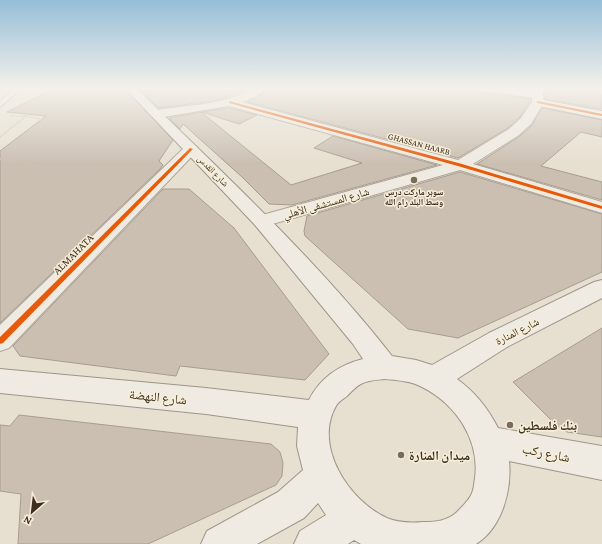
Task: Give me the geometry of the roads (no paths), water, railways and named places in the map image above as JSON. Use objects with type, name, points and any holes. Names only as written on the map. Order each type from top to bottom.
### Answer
[{"type":"street","name":"GHASSAN HAARB","points":[[272,113],[460,165],[602,208]]},
{"type":"street","name":"شارع المستشفى الأهلي","points":[[262,221],[460,165],[514,132],[526,121],[529,113]]},
{"type":"street","name":"شارع القدس","points":[[157,114],[262,221]]},
{"type":"street","name":"ALMAHATA","points":[[0,341],[191,149]]},
{"type":"street","points":[[262,221],[362,337],[384,367]]},
{"type":"street","name":"شارع المنارة","points":[[433,379],[498,340],[602,288]]},
{"type":"street","points":[[384,367],[409,370],[433,379],[456,394],[476,416],[490,442],[494,472],[488,501],[470,526],[442,540],[408,543],[370,530],[354,519],[334,498],[321,476],[314,454],[313,433],[316,414],[325,399],[336,385],[350,376],[366,370],[384,367]]},
{"type":"street","name":"شارع النهضة","points":[[0,381],[206,401],[316,414]]},
{"type":"street","name":"شارع ركب","points":[[490,442],[602,463]]},
{"type":"street","points":[[220,544],[291,505],[321,476]]},
{"type":"street","points":[[313,544],[354,519]]},
{"type":"place","name":"سوبر ماركت درس وسط البلد رام الله","points":[[414,180]]},
{"type":"place","name":"بنك فلسطين","points":[[510,425]]},
{"type":"place","name":"ميدان المنارة","points":[[401,455]]}]
